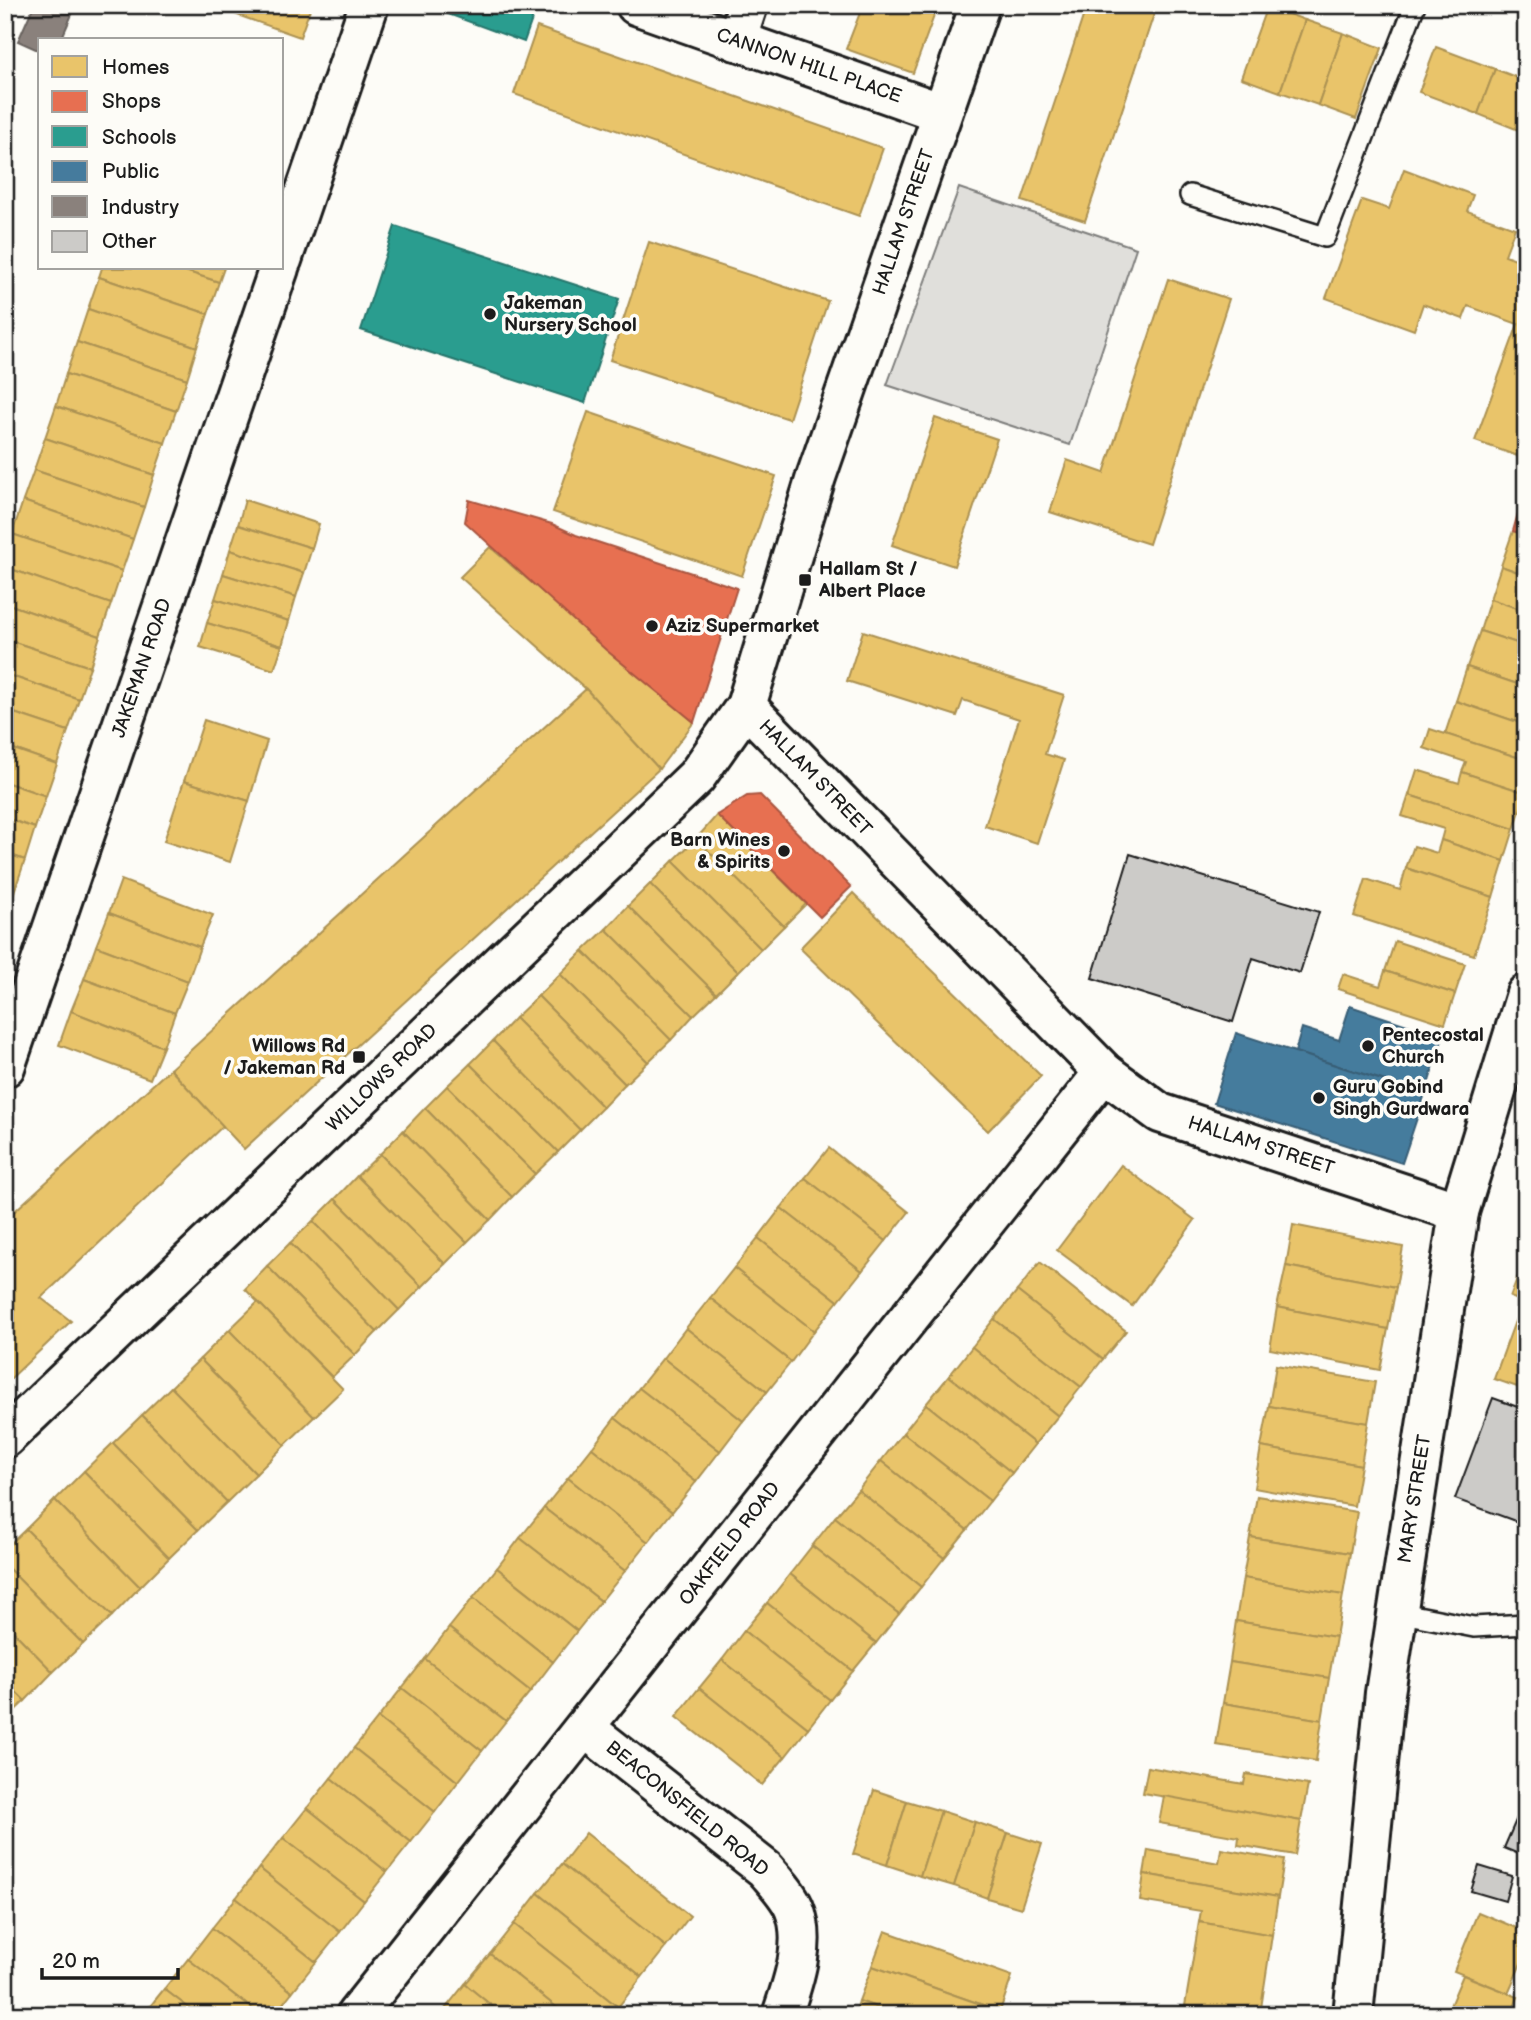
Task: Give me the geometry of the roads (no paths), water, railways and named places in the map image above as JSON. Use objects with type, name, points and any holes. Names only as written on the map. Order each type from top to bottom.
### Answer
[{"type":"street","points":[[284,254],[369,5]]},
{"type":"street","name":"CANNON HILL PLACE","points":[[636,5],[942,113]]},
{"type":"street","points":[[736,41],[748,5]]},
{"type":"street","name":"HALLAM STREET","points":[[980,5],[816,477],[746,706],[1104,1072],[1160,1113],[1459,1212]]},
{"type":"street","name":"JAKEMAN ROAD","points":[[5,1068],[278,270]]},
{"type":"street","name":"WILLOWS ROAD","points":[[5,1438],[696,777],[746,706]]},
{"type":"street","name":"MARY STREET","points":[[1353,2015],[1385,1693],[1459,1212],[1526,993]]},
{"type":"street","name":"OAKFIELD ROAD","points":[[356,2015],[1104,1072]]},
{"type":"street","name":"BEACONSFIELD ROAD","points":[[585,1728],[765,1869],[788,1899],[794,1909],[800,1937],[794,1980],[782,2015]]},
{"type":"lane","points":[[1190,195],[1325,237],[1415,5]]},
{"type":"lane","points":[[1397,1612],[1474,1627],[1526,1624]]},
{"type":"place","name":"Jakeman Nursery School","points":[[490,314]]},
{"type":"place","name":"Hallam St / Albert Place","points":[[805,580]]},
{"type":"place","name":"Aziz Supermarket","points":[[652,626]]},
{"type":"place","name":"Barn Wines & Spirits","points":[[784,851]]},
{"type":"place","name":"Pentecostal Church","points":[[1368,1046]]},
{"type":"place","name":"Willows Rd / Jakeman Rd","points":[[359,1057]]},
{"type":"place","name":"Guru Gobind Singh Gurdwara","points":[[1319,1098]]}]
